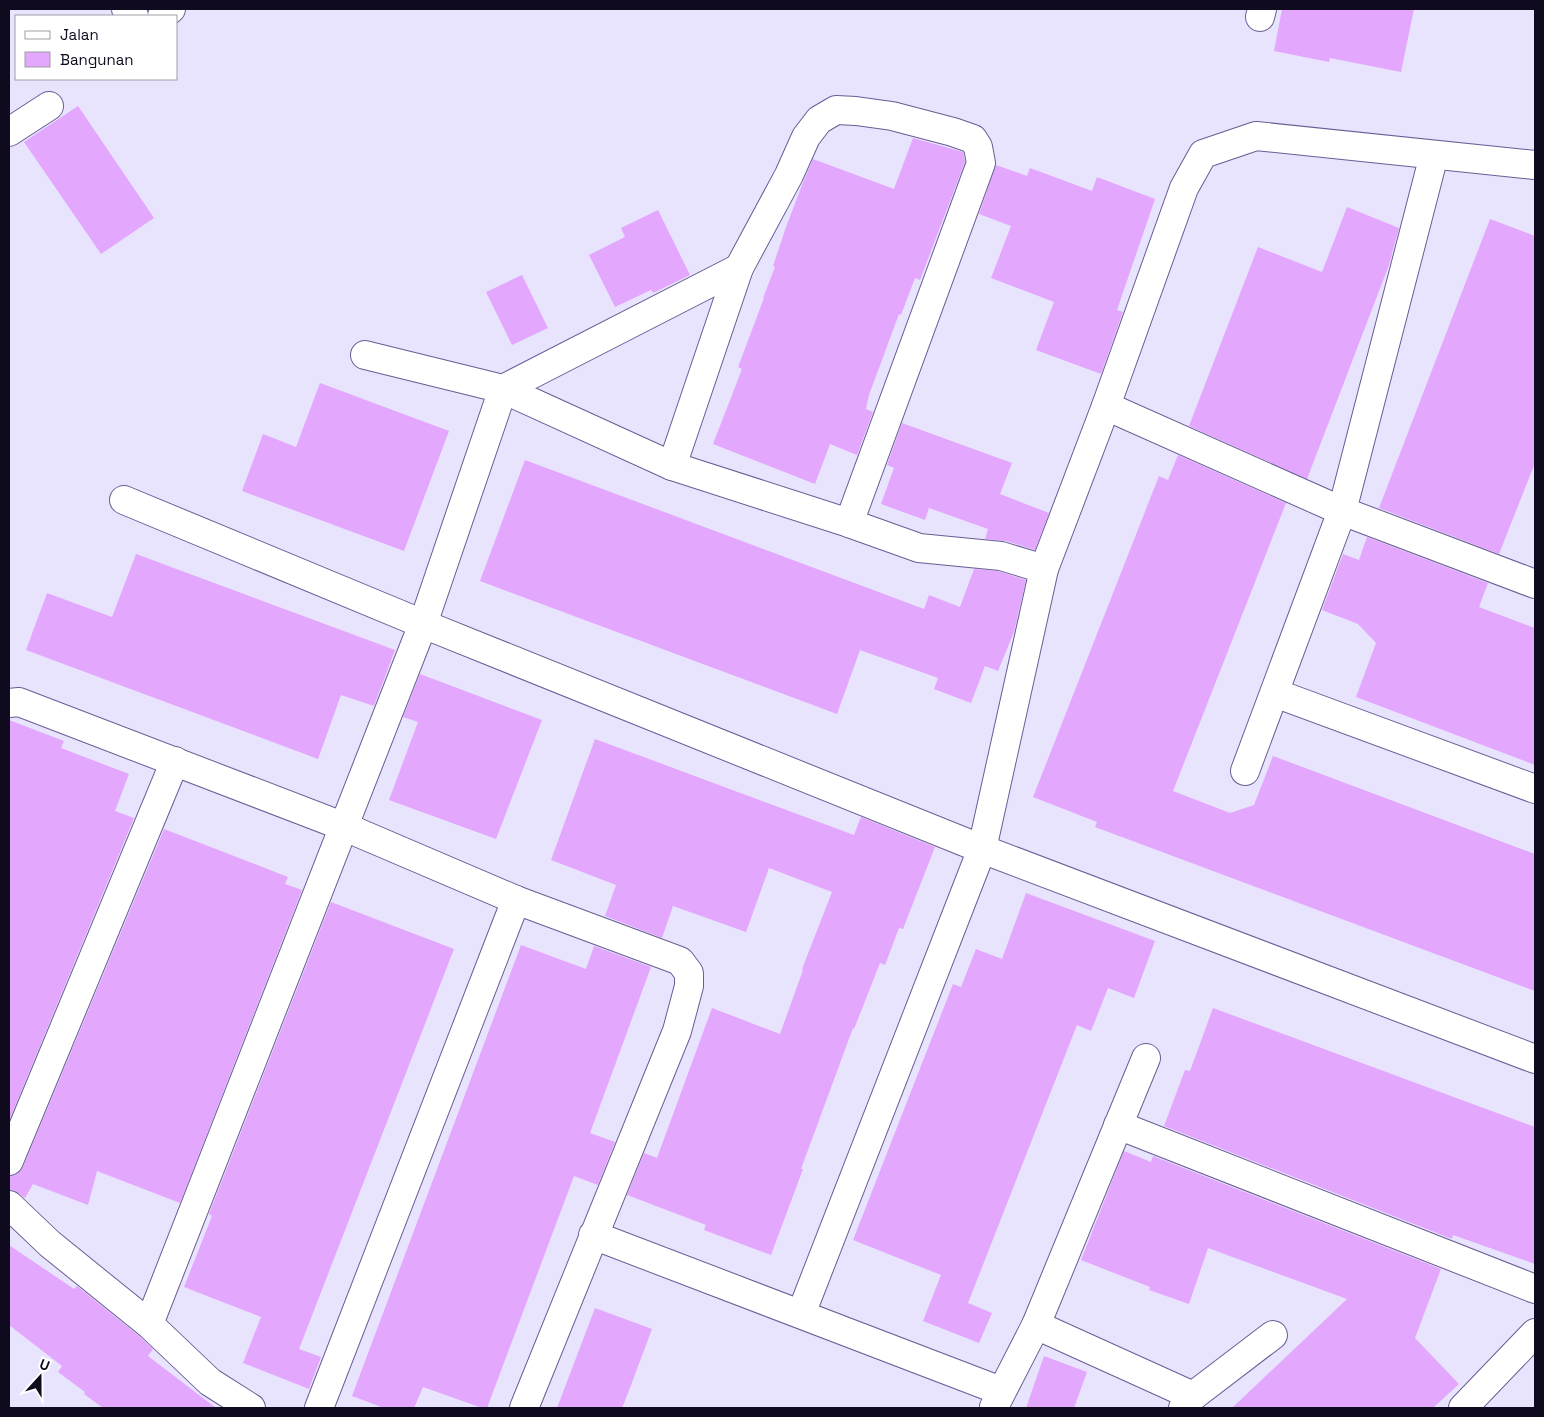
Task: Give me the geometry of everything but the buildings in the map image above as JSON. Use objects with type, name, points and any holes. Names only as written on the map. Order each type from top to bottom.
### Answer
[{"type":"street","points":[[9,132],[49,106]]},
{"type":"street","points":[[672,466],[739,268],[789,175],[806,137],[819,120],[836,110],[892,116],[953,132],[972,139],[978,147],[981,163],[849,523]]},
{"type":"street","points":[[801,1314],[982,850],[1044,569],[1106,406],[1184,188],[1202,154],[1256,136],[1535,165]]},
{"type":"street","points":[[1245,771],[1342,511],[1434,155]]},
{"type":"street","points":[[150,1324],[424,624],[502,389],[739,268]]},
{"type":"street","points":[[365,355],[502,389],[672,466],[849,523],[919,548],[1001,556],[1044,569]]},
{"type":"street","points":[[1106,406],[1342,511],[1535,584]]},
{"type":"street","points":[[124,500],[424,624],[982,850],[1535,1059]]},
{"type":"street","points":[[1275,693],[1535,789]]},
{"type":"street","points":[[9,703],[19,702],[345,827],[516,900],[680,961],[689,973],[689,986],[677,1031],[524,1408]]},
{"type":"street","points":[[9,1161],[175,761]]},
{"type":"street","points":[[319,1408],[516,900]]},
{"type":"street","points":[[594,1235],[801,1314],[997,1400],[1036,1325],[1146,1058]]},
{"type":"street","points":[[1118,1125],[1535,1289]]},
{"type":"street","points":[[9,1205],[50,1244],[150,1324],[210,1382],[252,1408]]},
{"type":"street","points":[[1036,1325],[1188,1402],[1273,1335]]},
{"type":"street","points":[[1463,1408],[1535,1333]]}]
